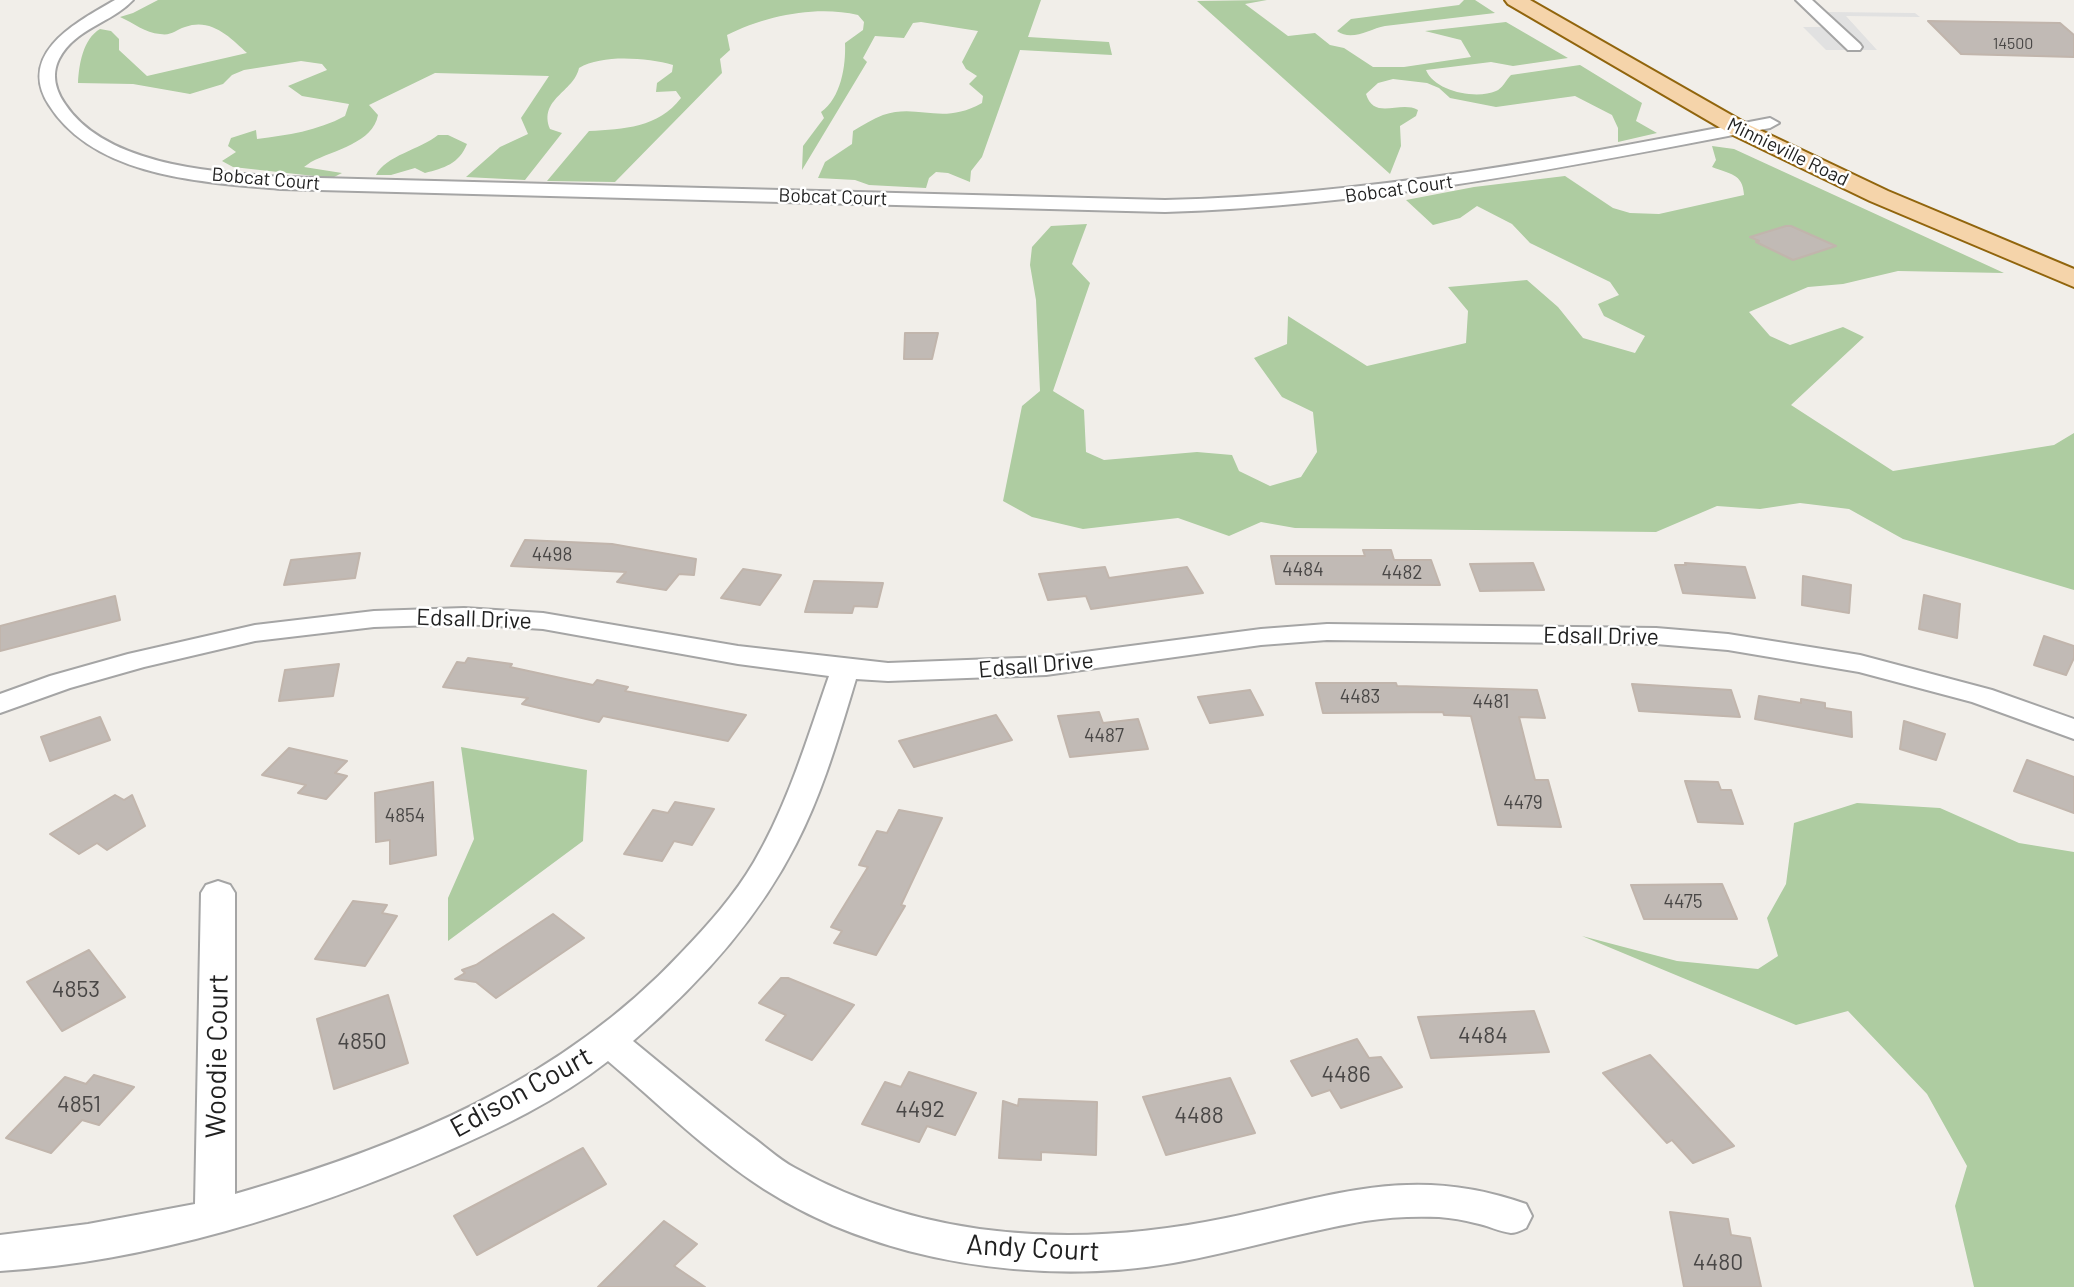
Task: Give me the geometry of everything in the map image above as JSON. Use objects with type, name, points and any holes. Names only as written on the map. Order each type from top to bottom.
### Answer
[{"type":"main road","name":"Minnieville Road","points":[[1514,0],[1739,129],[1879,196],[2074,279]]},
{"type":"main road","name":"Minnieville Road","points":[[1548,0],[1769,123],[1856,166],[2074,260]]},
{"type":"street","name":"Bobcat Court","points":[[127,0],[72,36],[51,58],[47,70],[47,86],[62,115],[93,140],[149,163],[233,178],[281,183],[1165,206],[1261,204],[1354,196],[1465,180],[1769,123]]},
{"type":"street","points":[[1803,0],[1854,47]]},
{"type":"street","name":"Edsall Drive","points":[[0,704],[125,663],[214,642],[299,627],[406,617],[543,621],[738,655],[845,669],[929,672],[1046,666],[1261,637],[1327,632],[1656,636],[1728,642],[1860,664],[1982,696],[2074,729]]},
{"type":"street","name":"Edison Court","points":[[0,1253],[138,1235],[215,1218],[318,1187],[503,1109],[563,1075],[609,1041],[673,983],[711,943],[754,888],[779,847],[803,798],[845,669]]},
{"type":"street","name":"Woodie Court","points":[[215,1218],[218,893]]},
{"type":"street","name":"Andy Court","points":[[609,1041],[696,1115],[780,1179],[841,1210],[910,1234],[984,1249],[1060,1255],[1198,1242],[1389,1199],[1436,1198],[1486,1207],[1511,1216]]},
{"type":"green space","points":[[158,0],[1041,0],[1028,37],[1109,42],[1112,55],[1020,50],[982,157],[971,171],[970,182],[948,173],[936,172],[929,178],[926,188],[869,185],[855,180],[818,178],[825,162],[852,144],[853,131],[883,115],[908,111],[954,113],[982,103],[983,96],[969,84],[977,76],[966,69],[962,62],[978,31],[921,22],[913,23],[904,38],[875,36],[863,58],[867,62],[802,170],[803,146],[824,118],[821,112],[838,90],[845,43],[863,30],[864,22],[858,15],[825,11],[774,18],[727,35],[730,50],[720,59],[722,73],[615,182],[547,181],[589,131],[640,125],[662,116],[672,108],[681,98],[676,91],[656,92],[657,83],[672,72],[673,65],[612,59],[579,68],[571,83],[549,110],[550,129],[562,133],[525,180],[466,177],[500,147],[528,134],[521,118],[549,76],[435,73],[369,105],[378,115],[369,132],[361,139],[304,167],[342,173],[332,178],[233,167],[222,161],[236,152],[228,146],[231,138],[256,130],[257,139],[291,134],[313,129],[345,116],[349,104],[302,96],[288,86],[327,70],[322,64],[301,61],[244,70],[232,75],[223,84],[190,94],[133,84],[78,83],[86,45],[100,29],[111,31],[119,39],[119,50],[147,76],[247,53],[212,27],[194,25],[160,34],[144,30],[120,17]]},
{"type":"green space","points":[[1267,0],[1245,4],[1288,36],[1315,33],[1330,45],[1344,48],[1373,67],[1404,67],[1471,57],[1461,40],[1425,31],[1506,22],[1568,58],[1513,66],[1491,62],[1426,70],[1430,77],[1456,92],[1488,94],[1498,90],[1511,75],[1580,65],[1642,103],[1636,121],[1657,133],[1618,142],[1618,128],[1612,115],[1575,96],[1496,107],[1450,98],[1439,88],[1427,83],[1393,79],[1378,83],[1366,94],[1370,102],[1381,108],[1403,107],[1418,110],[1416,116],[1400,126],[1401,146],[1390,174],[1197,1]]},
{"type":"green space","points":[[1464,0],[1475,0],[1495,13],[1385,26],[1355,35],[1337,31],[1351,19],[1459,5]]},
{"type":"green space","points":[[438,135],[448,135],[467,144],[460,156],[450,164],[425,173],[415,168],[391,175],[376,175],[387,163]]},
{"type":"green space","points":[[1712,146],[1734,149],[2004,273],[1898,271],[1843,284],[1808,287],[1749,312],[1770,336],[1790,345],[1843,327],[1864,337],[1791,405],[1893,471],[2054,445],[2074,433],[2074,590],[1903,539],[1849,509],[1800,503],[1760,509],[1717,506],[1656,532],[1295,528],[1261,522],[1229,536],[1178,518],[1083,529],[1032,517],[1003,501],[1022,406],[1040,391],[1036,300],[1030,265],[1032,247],[1051,226],[1087,224],[1072,264],[1090,283],[1053,391],[1084,410],[1086,452],[1104,460],[1197,452],[1232,455],[1239,471],[1270,486],[1301,477],[1317,452],[1313,412],[1282,397],[1254,358],[1287,344],[1288,316],[1367,366],[1466,343],[1468,311],[1448,287],[1527,280],[1558,307],[1583,338],[1635,353],[1645,336],[1604,316],[1598,304],[1619,295],[1610,282],[1530,243],[1512,224],[1477,206],[1460,218],[1433,225],[1406,200],[1474,187],[1565,176],[1613,208],[1630,213],[1659,214],[1744,195],[1738,178],[1712,167],[1716,160]]},
{"type":"green space","points":[[461,747],[587,770],[583,841],[448,941],[448,898],[474,839]]},
{"type":"green space","points":[[1857,803],[1940,808],[2019,843],[2074,852],[2074,1287],[1974,1287],[1955,1206],[1967,1166],[1927,1094],[1848,1011],[1796,1025],[1582,936],[1677,961],[1758,969],[1778,956],[1767,918],[1786,884],[1794,823]]},
{"type":"shaded area","points":[[1828,12],[1915,13],[1920,17],[1846,16],[1877,50],[1826,50],[1803,27],[1843,27]]},
{"type":"building","points":[[1928,21],[2060,23],[2074,35],[2074,57],[1961,54]]},
{"type":"building","points":[[1786,226],[1836,246],[1793,260],[1750,237]]},
{"type":"building","points":[[905,333],[938,333],[932,359],[904,359]]},
{"type":"building","points":[[525,540],[612,544],[696,559],[694,575],[679,574],[666,590],[617,582],[626,572],[511,566]]},
{"type":"building","points":[[1363,550],[1391,550],[1394,560],[1431,560],[1440,585],[1276,584],[1271,556],[1365,556]]},
{"type":"building","points":[[360,553],[355,578],[284,585],[291,560]]},
{"type":"building","points":[[1533,563],[1544,590],[1480,591],[1470,564]]},
{"type":"building","points":[[1685,563],[1745,567],[1755,598],[1683,593],[1675,565],[1686,565]]},
{"type":"building","points":[[1105,567],[1109,578],[1187,567],[1203,593],[1091,609],[1086,596],[1048,600],[1039,574]]},
{"type":"building","points":[[743,569],[781,575],[760,605],[721,598]]},
{"type":"building","points":[[1803,576],[1851,585],[1849,613],[1802,605]]},
{"type":"building","points":[[814,581],[883,583],[877,607],[854,606],[852,613],[805,612]]},
{"type":"building","points":[[1924,595],[1960,604],[1957,638],[1919,629]]},
{"type":"building","points":[[115,596],[120,620],[0,651],[0,626]]},
{"type":"building","points":[[2044,636],[2074,646],[2074,658],[2066,675],[2034,665]]},
{"type":"building","points":[[468,658],[512,664],[510,667],[593,685],[597,680],[628,687],[625,691],[746,715],[728,741],[603,716],[599,722],[522,704],[528,698],[443,687],[457,662],[465,663]]},
{"type":"building","points":[[339,664],[333,696],[279,701],[285,670]]},
{"type":"building","points":[[1316,683],[1396,683],[1397,686],[1537,690],[1545,718],[1519,717],[1535,780],[1548,780],[1561,827],[1498,825],[1471,716],[1444,715],[1443,712],[1323,713]]},
{"type":"building","points":[[1632,684],[1731,690],[1740,717],[1639,711]]},
{"type":"building","points":[[1250,690],[1263,715],[1210,723],[1198,697]]},
{"type":"building","points":[[1759,696],[1801,703],[1801,699],[1825,703],[1825,708],[1851,712],[1852,737],[1755,719]]},
{"type":"building","points":[[1099,712],[1103,723],[1138,719],[1148,749],[1070,757],[1058,716]]},
{"type":"building","points":[[996,715],[1012,740],[914,767],[899,741]]},
{"type":"building","points":[[100,717],[110,740],[50,761],[41,737]]},
{"type":"building","points":[[1904,721],[1945,734],[1936,760],[1900,749]]},
{"type":"building","points":[[289,748],[347,761],[335,773],[347,776],[326,799],[298,793],[306,785],[262,775]]},
{"type":"building","points":[[2027,760],[2074,777],[2074,813],[2014,791]]},
{"type":"building","points":[[1685,781],[1718,782],[1721,790],[1731,790],[1743,824],[1698,822]]},
{"type":"building","points":[[433,782],[436,855],[390,864],[390,840],[376,842],[375,793]]},
{"type":"building","points":[[115,795],[124,800],[132,795],[145,826],[107,850],[97,843],[79,854],[50,834]]},
{"type":"building","points":[[675,802],[714,809],[692,845],[674,841],[662,861],[624,854],[653,810],[668,813]]},
{"type":"building","points":[[899,810],[942,818],[901,905],[905,906],[876,955],[834,943],[842,931],[831,927],[868,867],[859,865],[877,831],[887,833]]},
{"type":"building","points":[[1722,884],[1737,919],[1644,919],[1631,885]]},
{"type":"building","points":[[353,901],[387,905],[382,913],[397,916],[365,966],[315,959]]},
{"type":"building","points":[[553,914],[584,938],[496,998],[476,982],[455,979],[465,973],[462,970],[476,965]]},
{"type":"building","points":[[89,950],[125,997],[62,1031],[27,982]]},
{"type":"building","points":[[781,978],[788,978],[854,1005],[812,1060],[766,1040],[786,1015],[759,1003]]},
{"type":"building","points":[[388,995],[408,1063],[334,1089],[317,1019]]},
{"type":"building","points":[[1534,1011],[1549,1052],[1431,1058],[1418,1017]]},
{"type":"building","points":[[1357,1039],[1369,1058],[1381,1057],[1402,1087],[1341,1108],[1330,1090],[1312,1096],[1291,1061]]},
{"type":"building","points":[[1650,1055],[1734,1146],[1693,1163],[1672,1140],[1667,1143],[1603,1073]]},
{"type":"building","points":[[909,1072],[976,1093],[955,1135],[927,1126],[919,1142],[862,1124],[885,1082],[901,1087]]},
{"type":"building","points":[[94,1075],[134,1087],[99,1125],[82,1120],[51,1153],[6,1138],[65,1077],[86,1084]]},
{"type":"building","points":[[1230,1078],[1255,1133],[1166,1155],[1143,1097]]},
{"type":"building","points":[[1019,1099],[1097,1102],[1096,1155],[1041,1152],[1041,1160],[999,1158],[1003,1101],[1018,1106]]},
{"type":"building","points":[[583,1148],[606,1184],[477,1255],[454,1216]]},
{"type":"building","points":[[1670,1212],[1728,1219],[1731,1235],[1750,1238],[1761,1287],[1684,1287]]},
{"type":"building","points":[[664,1221],[697,1244],[674,1266],[705,1287],[598,1287]]}]
